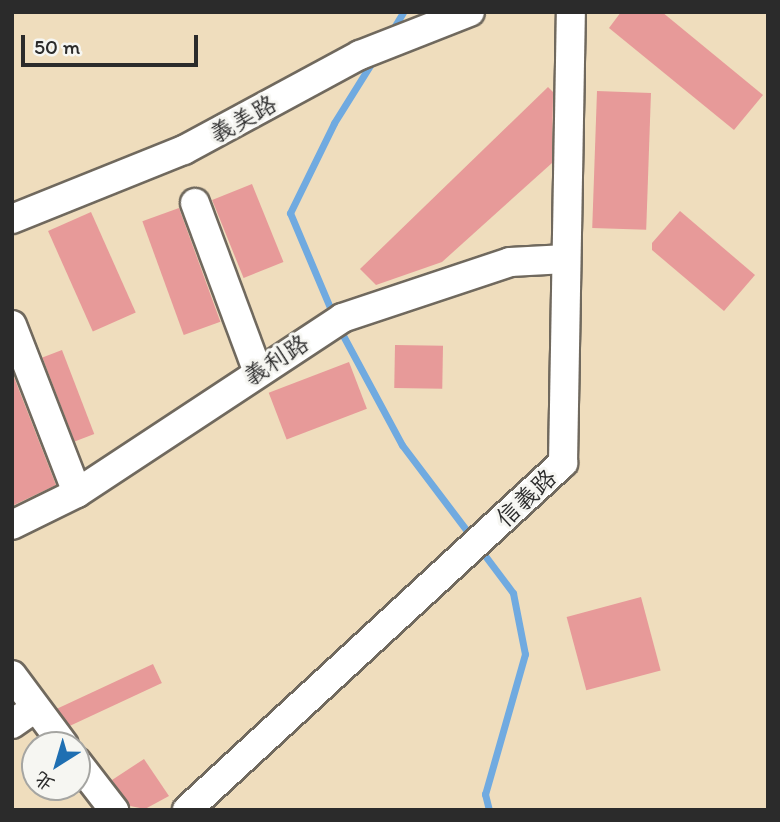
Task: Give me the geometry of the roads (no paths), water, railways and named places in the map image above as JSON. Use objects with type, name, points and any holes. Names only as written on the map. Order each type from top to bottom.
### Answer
[{"type":"street","name":"義美路","points":[[12,219],[184,150],[382,46],[470,12]]},
{"type":"street","name":"信義路","points":[[187,810],[558,472],[563,463],[571,12]]},
{"type":"street","points":[[195,203],[257,370]]},
{"type":"street","name":"義利路","points":[[12,525],[77,493],[257,370],[342,318],[510,262],[566,259]]},
{"type":"street","points":[[12,325],[77,493]]},
{"type":"street","points":[[12,675],[53,731]]},
{"type":"street","points":[[12,724],[35,708]]},
{"type":"street","points":[[91,780],[114,810]]},
{"type":"waterway","points":[[390,34],[403,12]]},
{"type":"waterway","points":[[334,317],[290,213],[334,123],[374,59]]},
{"type":"waterway","points":[[339,328],[402,445],[473,539]]},
{"type":"waterway","points":[[480,549],[513,593],[525,654],[485,794],[489,810]]}]
